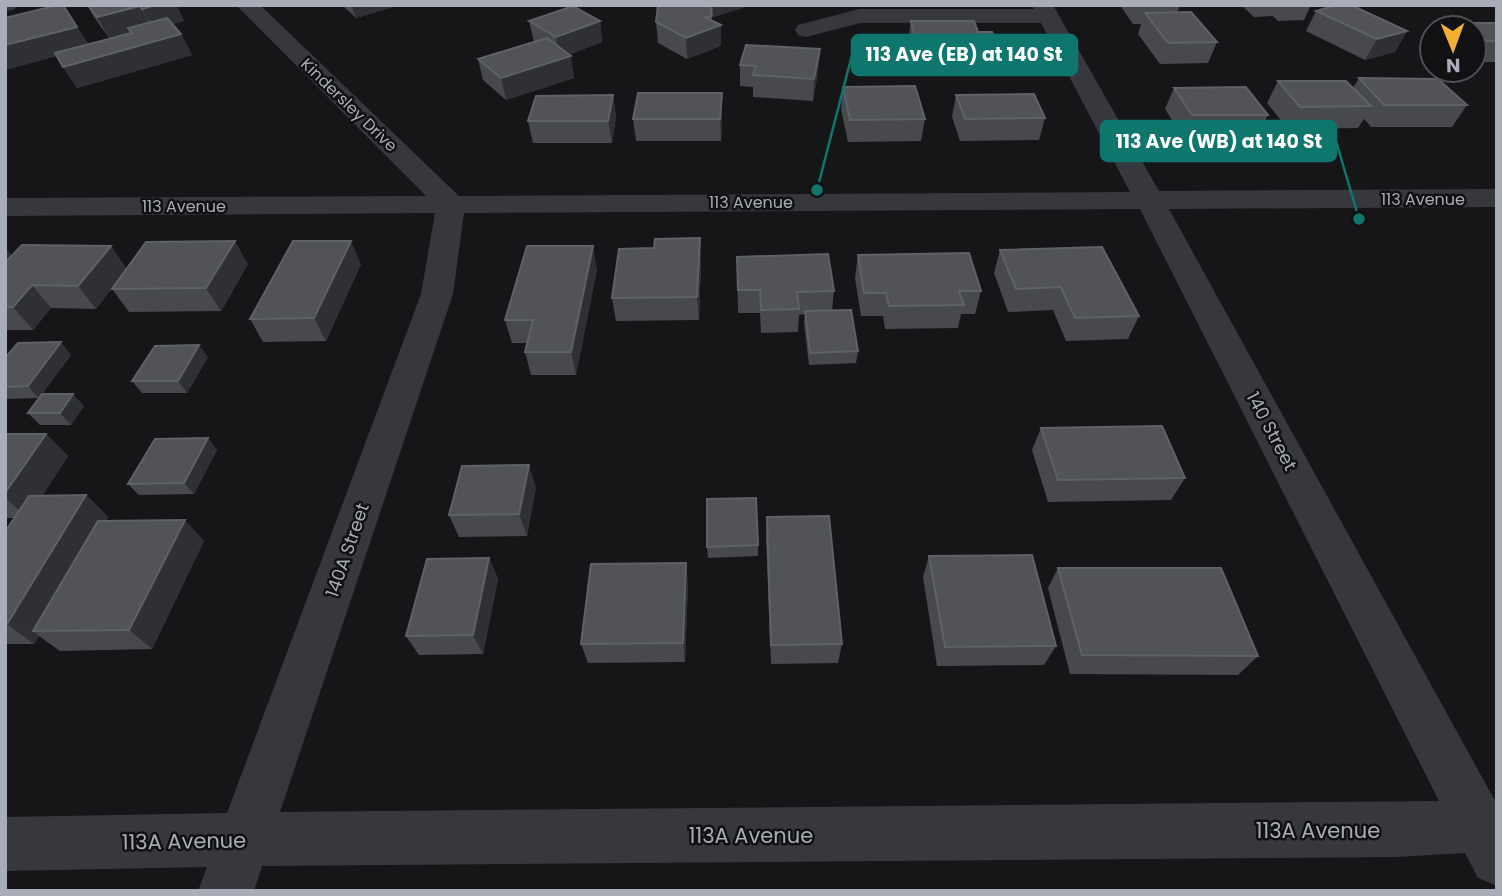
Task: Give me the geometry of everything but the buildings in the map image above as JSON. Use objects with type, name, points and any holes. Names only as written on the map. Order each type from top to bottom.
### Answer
[{"type":"street","name":"Kindersley Drive","points":[[247,5],[451,204]]},
{"type":"street","points":[[806,30],[859,16],[1044,11]]},
{"type":"street","name":"140 Street","points":[[1044,11],[1150,201],[1491,837]]},
{"type":"street","name":"113 Avenue","points":[[5,207],[1497,198]]},
{"type":"street","name":"140A Street","points":[[226,891],[437,294],[451,204]]},
{"type":"street","name":"113A Avenue","points":[[5,844],[1382,830],[1491,837]]},
{"type":"place","name":"113 Ave (EB) at 140 St","points":[[817,190]]},
{"type":"place","name":"113 Ave (WB) at 140 St","points":[[1359,219]]}]
